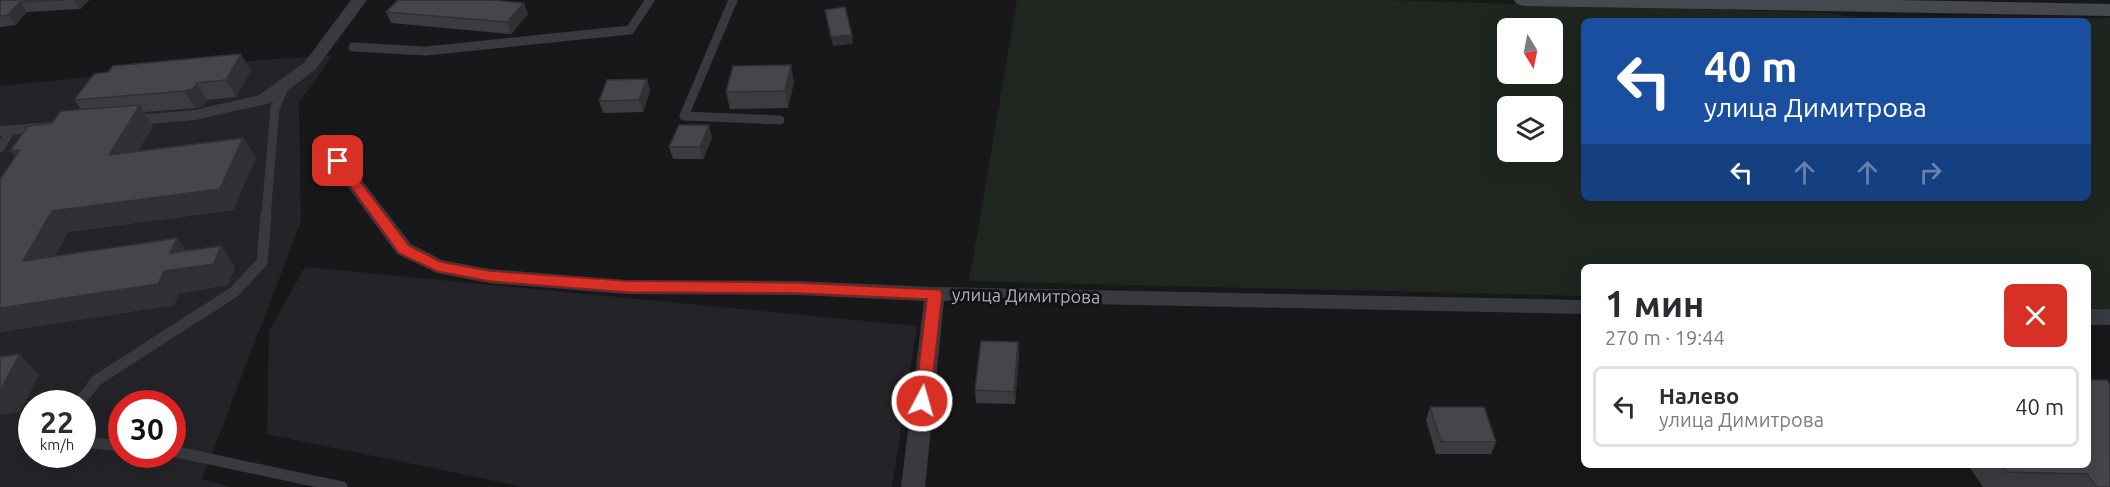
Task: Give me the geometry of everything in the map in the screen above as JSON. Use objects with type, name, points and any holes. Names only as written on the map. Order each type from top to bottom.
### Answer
[{"type":"main road","points":[[1524,0],[2110,10]]},
{"type":"street","points":[[103,122],[195,115],[265,99],[310,66],[358,0]]},
{"type":"street","points":[[6,130],[69,125]]},
{"type":"street","name":"улица Димитрова","points":[[338,161],[404,249],[437,266],[489,276],[626,286],[1581,307]]},
{"type":"street","points":[[913,487],[934,294]]},
{"type":"street","points":[[2091,317],[2110,317]]},
{"type":"lane","points":[[353,47],[426,51],[630,30],[650,0]]},
{"type":"lane","points":[[733,0],[684,116],[780,120]]},
{"type":"lane","points":[[89,390],[97,380],[234,292],[262,262],[275,108],[285,86]]},
{"type":"lane","points":[[0,148],[6,130]]},
{"type":"lane","points":[[186,455],[342,487]]},
{"type":"shaded area","points":[[1017,0],[1385,0],[1828,13],[1854,17],[2110,18],[2110,309],[2091,308],[2091,264],[1581,264],[1581,296],[969,281]]},
{"type":"shaded area","points":[[333,55],[299,103],[301,222],[202,479],[231,487],[0,487],[0,86]]},
{"type":"shaded area","points":[[305,267],[917,326],[892,487],[524,487],[267,434],[269,331]]},
{"type":"building","points":[[0,0],[64,0],[20,2],[8,15],[0,16]]},
{"type":"building","points":[[398,0],[490,0],[524,3],[507,22],[386,12]]},
{"type":"building","points":[[845,7],[852,35],[831,37],[825,10]]},
{"type":"building","points":[[241,54],[226,80],[197,83],[193,89],[184,91],[74,100],[94,74],[108,72],[113,66]]},
{"type":"building","points":[[791,65],[785,91],[726,92],[733,66]]},
{"type":"building","points":[[647,79],[639,100],[599,101],[607,80]]},
{"type":"building","points":[[140,105],[109,155],[243,138],[220,189],[52,211],[23,261],[177,238],[170,253],[221,246],[214,264],[164,271],[158,284],[0,308],[0,179],[20,150],[10,151],[28,126],[52,123],[61,111]]},
{"type":"building","points":[[679,125],[709,125],[700,147],[669,147]]},
{"type":"building","points":[[981,341],[1018,342],[1014,392],[975,390]]},
{"type":"building","points":[[20,354],[0,390],[0,357]]},
{"type":"building","points":[[2091,380],[2107,380],[2110,384],[2110,487],[2097,487],[2087,474],[2007,472],[2004,468],[2091,468]]},
{"type":"building","points":[[1430,407],[1484,407],[1496,442],[1441,442]]},
{"type":"route","points":[[338,161],[404,249],[437,266],[489,276],[626,286],[798,288],[934,294],[922,401]]}]
